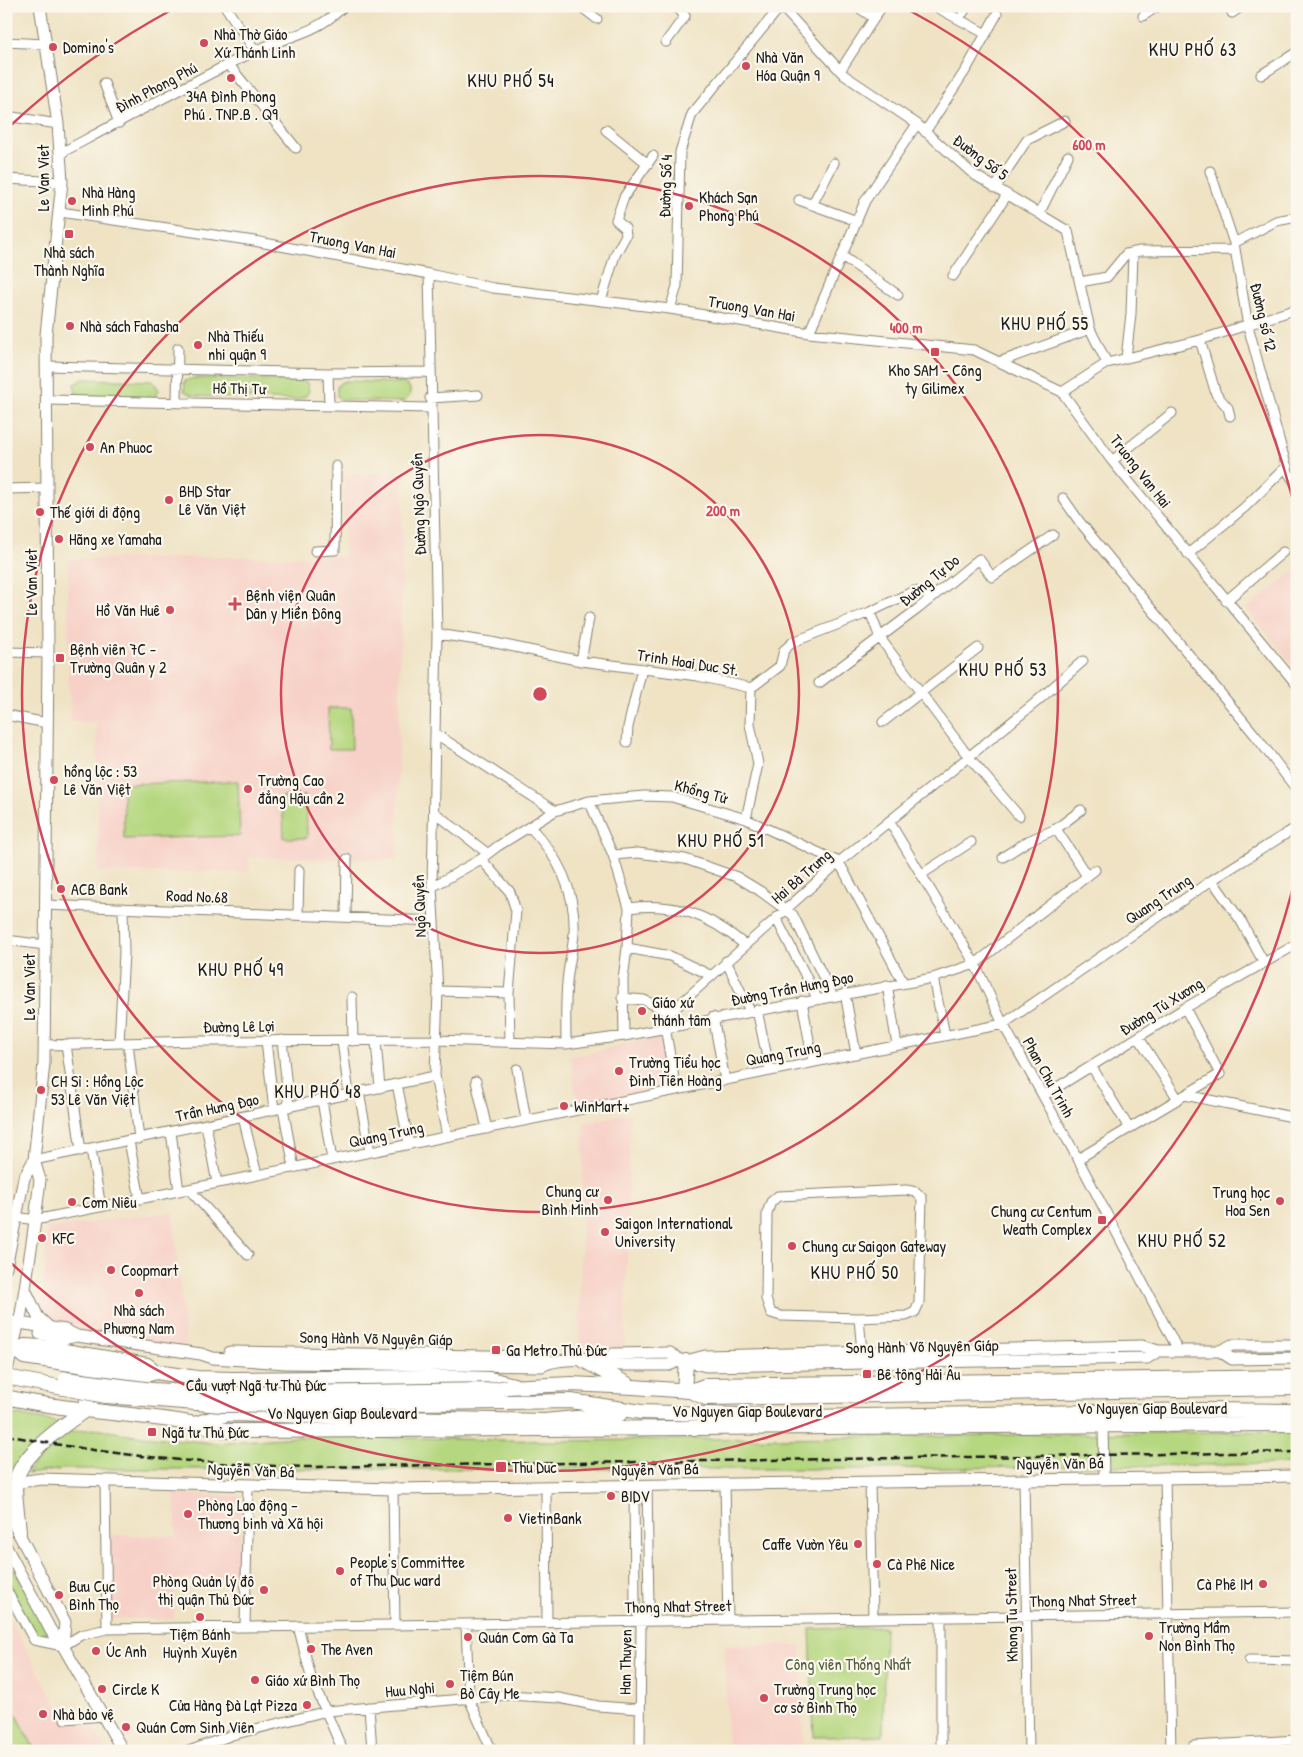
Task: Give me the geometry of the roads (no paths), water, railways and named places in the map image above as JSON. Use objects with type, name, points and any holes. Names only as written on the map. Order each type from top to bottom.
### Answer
[{"type":"highway","name":"Vo Nguyen Giap Boulevard","points":[[11,1350],[25,1346],[41,1347],[94,1362],[147,1365],[156,1372],[197,1378],[418,1377],[481,1379],[510,1386],[571,1384],[687,1391],[706,1398],[1297,1388]]},
{"type":"highway","points":[[583,1360],[633,1387]]},
{"type":"highway","points":[[683,1360],[687,1391]]},
{"type":"highway","points":[[19,1532],[11,1484],[33,1451],[85,1410],[94,1362]]},
{"type":"highway","name":"Cầu vượt Ngã tư Thủ Đức","points":[[6,1367],[96,1384],[222,1394],[491,1390],[510,1386]]},
{"type":"highway","name":"Cầu vượt Ngã tư Thủ Đức","points":[[6,1376],[106,1396],[222,1405],[508,1402]]},
{"type":"highway","name":"Vo Nguyen Giap Boulevard","points":[[687,1391],[707,1385],[1297,1377]]},
{"type":"highway","name":"Vo Nguyen Giap Boulevard","points":[[6,1397],[85,1410],[198,1423],[229,1431],[792,1429],[1297,1424]]},
{"type":"highway","name":"Vo Nguyen Giap Boulevard","points":[[508,1402],[571,1401],[641,1412]]},
{"type":"highway","name":"Vo Nguyen Giap Boulevard","points":[[198,1423],[227,1414],[544,1421],[641,1412],[806,1417],[1191,1410],[1297,1411]]},
{"type":"highway","points":[[862,1416],[877,1427]]},
{"type":"highway","points":[[792,1429],[806,1417]]},
{"type":"main road","name":"Le Van Viet","points":[[6,1267],[24,1178],[34,1160],[44,1080],[48,653],[46,335],[62,182],[58,124],[40,6]]},
{"type":"main road","name":"Le Van Viet","points":[[6,1376],[14,1328],[25,1289],[35,1220],[40,1180],[34,1160]]},
{"type":"main road","points":[[25,1289],[38,1317],[51,1329]]},
{"type":"main road","points":[[6,1321],[14,1328],[62,1338],[77,1336]]},
{"type":"main road","points":[[14,1328],[65,1330],[77,1336]]},
{"type":"main road","name":"Song Hành Võ Nguyên Giáp","points":[[77,1336],[201,1354],[214,1352],[463,1355],[545,1357],[549,1362],[606,1360],[613,1354],[670,1353],[683,1360],[706,1366],[1147,1358],[1158,1352],[1178,1350],[1220,1351],[1232,1345],[1297,1345]]},
{"type":"main road","name":"Song Hành Võ Nguyên Giáp","points":[[683,1360],[705,1356],[1142,1346],[1158,1352]]},
{"type":"main road","name":"Song Hành Võ Nguyên Giáp","points":[[1220,1351],[1232,1360],[1297,1358]]},
{"type":"main road","name":"Nguyễn Văn Bá","points":[[11,1484],[41,1479],[394,1489],[1297,1476]]},
{"type":"main road","points":[[6,1509],[65,1622],[63,1646]]},
{"type":"main road","points":[[6,1547],[51,1631],[63,1646],[123,1751]]},
{"type":"street","points":[[225,6],[255,51]]},
{"type":"street","name":"Đình Phong Phú","points":[[61,153],[255,51],[309,32],[331,19],[344,6]]},
{"type":"street","points":[[580,6],[597,19]]},
{"type":"street","points":[[666,42],[685,16],[676,6]]},
{"type":"street","name":"Đường Số 5","points":[[781,6],[840,71],[917,124],[967,170],[1068,230],[1090,329],[1107,363]]},
{"type":"street","name":"Đường Số 4","points":[[670,309],[677,276],[680,152],[692,114],[781,6]]},
{"type":"street","points":[[856,6],[874,18]]},
{"type":"street","points":[[840,71],[882,6]]},
{"type":"street","points":[[1143,16],[1158,6]]},
{"type":"street","points":[[1232,13],[1242,6]]},
{"type":"street","points":[[936,7],[986,34]]},
{"type":"street","points":[[926,132],[967,68],[997,14]]},
{"type":"street","points":[[6,42],[45,44]]},
{"type":"street","points":[[1261,74],[1297,52]]},
{"type":"street","points":[[229,65],[296,148]]},
{"type":"street","points":[[104,83],[119,123]]},
{"type":"street","points":[[6,116],[58,124]]},
{"type":"street","points":[[995,188],[1027,140],[1064,121]]},
{"type":"street","points":[[809,333],[865,201],[917,124]]},
{"type":"street","points":[[600,301],[615,255],[626,235],[625,228],[616,221],[624,197],[651,160],[606,130]]},
{"type":"street","points":[[1040,212],[1068,156]]},
{"type":"street","points":[[812,205],[834,163]]},
{"type":"street","name":"Đường số 12","points":[[1210,170],[1234,246],[1248,326],[1288,466],[1297,486]]},
{"type":"street","points":[[6,179],[62,182]]},
{"type":"street","points":[[953,276],[1007,195]]},
{"type":"street","points":[[798,200],[857,221]]},
{"type":"street","name":"Truong Van Hai","points":[[60,212],[254,241],[493,288],[670,309],[809,333],[974,350],[1062,392],[1112,461],[1297,685]]},
{"type":"street","points":[[1080,282],[1107,277],[1126,254],[1234,246],[1269,224],[1295,217]]},
{"type":"street","points":[[1126,358],[1131,314],[1133,252]]},
{"type":"street","points":[[842,256],[898,295]]},
{"type":"street","name":"Đường Ngô Quyền","points":[[429,274],[430,398],[437,634],[436,734]]},
{"type":"street","points":[[1062,392],[1107,363],[1200,340],[1297,309]]},
{"type":"street","points":[[999,362],[1090,329]]},
{"type":"street","points":[[1200,340],[1216,394],[1228,408],[1230,416]]},
{"type":"street","points":[[177,401],[178,348]]},
{"type":"street","name":"Hồ Thị Tư","points":[[46,366],[328,373],[430,372]]},
{"type":"street","points":[[328,373],[329,405]]},
{"type":"street","points":[[430,398],[478,395]]},
{"type":"street","name":"Hồ Thị Tư","points":[[46,400],[177,401],[431,408]]},
{"type":"street","points":[[1112,461],[1172,413]]},
{"type":"street","points":[[315,550],[335,550],[336,466]]},
{"type":"street","points":[[1188,554],[1245,507],[1288,466]]},
{"type":"street","points":[[6,489],[46,488]]},
{"type":"street","points":[[1063,498],[1084,528],[1249,727],[1297,790]]},
{"type":"street","name":"Đường Tự Do","points":[[820,683],[979,559],[992,577],[1053,535]]},
{"type":"street","points":[[1226,601],[1283,552]]},
{"type":"street","name":"Trinh Hoai Duc St.","points":[[437,634],[491,642],[581,662],[698,676],[750,688],[780,666],[784,650],[793,642],[870,612],[914,591],[934,595]]},
{"type":"street","points":[[870,612],[880,638],[922,691],[968,756],[1019,816]]},
{"type":"street","points":[[581,662],[589,618]]},
{"type":"street","points":[[883,722],[978,648]]},
{"type":"street","points":[[6,652],[48,653]]},
{"type":"street","name":"Hai Bà Trưng","points":[[665,1027],[670,1013],[785,909],[968,756],[1036,703],[1083,661]]},
{"type":"street","points":[[627,742],[628,727],[642,669]]},
{"type":"street","points":[[746,819],[758,764],[750,724],[750,688]]},
{"type":"street","points":[[6,715],[47,723]]},
{"type":"street","points":[[436,734],[554,811]]},
{"type":"street","name":"Ngô Quyền","points":[[436,734],[432,887],[438,991],[434,1040],[435,1076],[447,1136]]},
{"type":"street","name":"Khổng Tử","points":[[432,887],[554,811],[589,801],[644,796],[672,797],[746,819],[840,862]]},
{"type":"street","points":[[589,801],[613,855],[629,908],[622,998],[624,1036]]},
{"type":"street","points":[[1003,857],[1028,840],[1056,829],[1081,810]]},
{"type":"street","points":[[434,812],[484,856],[510,892],[516,911],[509,993],[510,1042]]},
{"type":"street","name":"Phan Chu Trinh","points":[[889,821],[974,964],[1003,1024],[1078,1159],[1178,1350]]},
{"type":"street","points":[[530,827],[545,841],[560,865],[571,895],[574,934],[567,983],[566,1044]]},
{"type":"street","name":"Quang Trung","points":[[16,1217],[35,1220],[1003,1024],[1212,880],[1297,827]]},
{"type":"street","name":"Đường Trần Hưng Đạo","points":[[434,1040],[566,1044],[624,1036],[714,1017],[932,978],[974,964],[1091,873],[1056,829]]},
{"type":"street","points":[[922,874],[971,842]]},
{"type":"street","points":[[613,855],[638,853],[662,856],[712,867],[737,877],[793,915],[832,995]]},
{"type":"street","points":[[346,918],[347,859]]},
{"type":"street","points":[[840,862],[903,982]]},
{"type":"street","points":[[298,915],[300,870]]},
{"type":"street","points":[[1212,880],[1241,922],[1264,963]]},
{"type":"street","name":"Road No.68","points":[[45,904],[434,921]]},
{"type":"street","points":[[629,908],[663,906],[684,910],[707,919],[745,945]]},
{"type":"street","points":[[123,908],[124,1043],[140,1199]]},
{"type":"street","points":[[776,918],[817,998]]},
{"type":"street","points":[[6,940],[45,945]]},
{"type":"street","name":"Đường Tú Xương","points":[[1043,1096],[1185,1008],[1297,944]]},
{"type":"street","points":[[627,948],[670,956],[710,975]]},
{"type":"street","points":[[726,961],[754,1010],[770,1071]]},
{"type":"street","points":[[932,978],[945,1035]]},
{"type":"street","points":[[887,985],[897,1045]]},
{"type":"street","points":[[438,991],[509,993]]},
{"type":"street","points":[[845,993],[856,1054]]},
{"type":"street","points":[[352,997],[353,1041]]},
{"type":"street","points":[[622,998],[644,1000],[670,1013]]},
{"type":"street","points":[[802,1001],[813,1062]]},
{"type":"street","points":[[1078,1159],[1220,1074],[1185,1008]]},
{"type":"street","points":[[714,1017],[725,1080]]},
{"type":"street","points":[[665,1027],[676,1090]]},
{"type":"street","points":[[1139,1038],[1182,1097],[1297,1118]]},
{"type":"street","points":[[282,1040],[282,1108]]},
{"type":"street","name":"Đường Lê Lợi","points":[[44,1045],[282,1040],[376,1042],[434,1040]]},
{"type":"street","points":[[266,1041],[294,1168]]},
{"type":"street","points":[[342,1041],[349,1094]]},
{"type":"street","points":[[376,1042],[380,1088]]},
{"type":"street","points":[[66,1044],[81,1151]]},
{"type":"street","points":[[1092,1067],[1130,1128]]},
{"type":"street","points":[[517,1069],[526,1120]]},
{"type":"street","name":"Trần Hưng Đạo","points":[[34,1160],[435,1076]]},
{"type":"street","points":[[476,1081],[487,1128]]},
{"type":"street","points":[[397,1084],[409,1144]]},
{"type":"street","points":[[360,1092],[370,1152]]},
{"type":"street","points":[[322,1100],[332,1160]]},
{"type":"street","points":[[244,1117],[257,1175]]},
{"type":"street","points":[[206,1124],[217,1183]]},
{"type":"street","points":[[170,1132],[179,1191]]},
{"type":"street","points":[[91,1149],[101,1207]]},
{"type":"street","points":[[189,1189],[248,1255]]},
{"type":"street","points":[[906,1190],[916,1192],[922,1198],[919,1303],[915,1312],[906,1316],[859,1318],[781,1316],[771,1313],[766,1299],[768,1213],[771,1202],[778,1196],[906,1190]]},
{"type":"street","points":[[859,1318],[862,1352]]},
{"type":"street","points":[[1103,1426],[1104,1478]]},
{"type":"street","points":[[1166,1478],[1171,1751]]},
{"type":"street","name":"Khong Tu Street","points":[[1024,1480],[1029,1751]]},
{"type":"street","points":[[105,1482],[107,1629]]},
{"type":"street","points":[[870,1482],[873,1618]]},
{"type":"street","points":[[724,1484],[728,1620]]},
{"type":"street","points":[[245,1627],[248,1486]]},
{"type":"street","points":[[634,1486],[635,1607],[641,1621]]},
{"type":"street","name":"Han Thuyen","points":[[640,1751],[641,1621],[649,1608],[647,1486]]},
{"type":"street","points":[[546,1487],[547,1623]]},
{"type":"street","points":[[394,1489],[395,1625]]},
{"type":"street","points":[[6,1589],[34,1640],[63,1646]]},
{"type":"street","name":"Thong Nhat Street","points":[[63,1646],[81,1635],[107,1629],[1297,1612]]},
{"type":"street","points":[[941,1617],[941,1749]]},
{"type":"street","points":[[466,1624],[469,1698],[492,1751]]},
{"type":"street","points":[[298,1626],[311,1677],[343,1751]]},
{"type":"street","points":[[1249,1660],[1297,1661]]},
{"type":"street","name":"Huu Nghi","points":[[189,1751],[232,1735],[327,1711],[368,1707],[506,1695],[559,1698],[598,1706],[639,1709]]},
{"type":"street","points":[[368,1707],[372,1751]]},
{"type":"street","points":[[65,1719],[103,1716]]},
{"type":"street","points":[[1193,1746],[1297,1740]]},
{"type":"railway","points":[[6,1435],[81,1448],[157,1458],[232,1464],[308,1467],[1297,1452]]},
{"type":"place","name":"Nhà Thờ Giáo Xứ Thánh Linh","points":[[204,43]]},
{"type":"place","name":"Domino's","points":[[53,47]]},
{"type":"place","name":"Nhà Văn Hóa Quận 9","points":[[746,66]]},
{"type":"place","name":"34A Đình Phong Phú . TNP.B . Q9","points":[[231,78]]},
{"type":"place","name":"Nhà Hàng Minh Phú","points":[[72,201]]},
{"type":"place","name":"Khách Sạn Phong Phú","points":[[689,206]]},
{"type":"place","name":"Nhà sách Thành Nghĩa","points":[[69,234]]},
{"type":"place","name":"Nhà sách Fahasha","points":[[70,326]]},
{"type":"place","name":"Nhà Thiếu nhi quận 9","points":[[198,345]]},
{"type":"place","name":"Kho SAM - Công ty Gilimex","points":[[935,352]]},
{"type":"place","name":"An Phuoc","points":[[90,447]]},
{"type":"place","name":"BHD Star Lê Văn Việt","points":[[169,500]]},
{"type":"place","name":"Thế giới di động","points":[[40,512]]},
{"type":"place","name":"Hãng xe Yamaha","points":[[59,539]]},
{"type":"place","name":"Bệnh viện Quân Dân y Miền Đông","points":[[235,604]]},
{"type":"place","name":"Hồ Văn Huê","points":[[170,610]]},
{"type":"place","name":"Bệnh viên 7C - Trường Quân y 2","points":[[60,658]]},
{"type":"place","name":"hồng lộc : 53 Lê Văn Việt","points":[[54,780]]},
{"type":"place","name":"Trường Cao đẳng Hậu cần 2","points":[[248,789]]},
{"type":"place","name":"ACB Bank","points":[[61,889]]},
{"type":"place","name":"Giáo xứ thánh tâm","points":[[642,1011]]},
{"type":"place","name":"Trường Tiểu học Đinh Tiên Hoàng","points":[[619,1071]]},
{"type":"place","name":"CH Sỉ : Hồng Lộc 53 Lê Văn Việt","points":[[41,1090]]},
{"type":"place","name":"WinMart+","points":[[564,1106]]},
{"type":"place","name":"Chung cư Bình Minh","points":[[608,1200]]},
{"type":"place","name":"Trung học Hoa Sen","points":[[1280,1201]]},
{"type":"place","name":"Cơm Niêu","points":[[72,1202]]},
{"type":"place","name":"Chung cư Centum Weath Complex","points":[[1102,1220]]},
{"type":"place","name":"Saigon International University","points":[[605,1232]]},
{"type":"place","name":"KFC","points":[[42,1238]]},
{"type":"place","name":"Chung cư Saigon Gateway","points":[[792,1246]]},
{"type":"place","name":"Coopmart","points":[[111,1270]]},
{"type":"place","name":"Nhà sách Phương Nam","points":[[139,1293]]},
{"type":"place","name":"Ga Metro Thủ Đức","points":[[496,1350]]},
{"type":"place","name":"Bê tông Hải Âu","points":[[867,1374]]},
{"type":"place","name":"Ngã tư Thủ Đức","points":[[152,1432]]},
{"type":"place","name":"Thu Duc","points":[[501,1467]]},
{"type":"place","name":"BIDV","points":[[611,1496]]},
{"type":"place","name":"Phòng Lao động – Thương binh và Xã hội","points":[[188,1514]]},
{"type":"place","name":"VietinBank","points":[[508,1518]]},
{"type":"place","name":"Caffe Vườn Yêu","points":[[858,1544]]},
{"type":"place","name":"Cà Phê Nice","points":[[877,1564]]},
{"type":"place","name":"People's Committee of Thu Duc ward","points":[[340,1571]]},
{"type":"place","name":"Cà Phê IM","points":[[1263,1584]]},
{"type":"place","name":"Phòng Quản lý đô thị quận Thủ Đức","points":[[264,1590]]},
{"type":"place","name":"Bưu Cục Bình Thọ","points":[[59,1595]]},
{"type":"place","name":"Tiệm Bánh Huỳnh Xuyên","points":[[200,1617]]},
{"type":"place","name":"Trường Mầm Non Bình Thọ","points":[[1149,1636]]},
{"type":"place","name":"Quán Cơm Gà Ta","points":[[468,1637]]},
{"type":"place","name":"The Aven","points":[[311,1649]]},
{"type":"place","name":"Úc Anh","points":[[96,1651]]},
{"type":"place","name":"Giáo xứ Bình Thọ","points":[[255,1680]]},
{"type":"place","name":"Tiệm Bún Bò Cây Me","points":[[450,1684]]},
{"type":"place","name":"Circle K","points":[[102,1689]]},
{"type":"place","name":"Trường Trung học cơ sở Bình Thọ","points":[[764,1698]]},
{"type":"place","name":"Cửa Hàng Đà Lạt Pizza","points":[[307,1705]]},
{"type":"place","name":"Nhà bảo vệ","points":[[43,1714]]},
{"type":"place","name":"Quán Cơm Sinh Viên","points":[[126,1727]]},
{"type":"district","name":"KHU PHỐ 63","points":[[1193,49]]},
{"type":"district","name":"KHU PHỐ 54","points":[[511,80]]},
{"type":"district","name":"KHU PHỐ 55","points":[[1045,323]]},
{"type":"district","name":"KHU PHỐ 53","points":[[1003,669]]},
{"type":"district","name":"KHU PHỐ 51","points":[[721,840]]},
{"type":"district","name":"KHU PHỐ 49","points":[[241,969]]},
{"type":"district","name":"KHU PHỐ 48","points":[[318,1091]]},
{"type":"district","name":"KHU PHỐ 52","points":[[1182,1240]]},
{"type":"district","name":"KHU PHỐ 50","points":[[855,1272]]},
{"type":"park label","name":"Công viên Thống Nhất","points":[[848,1664]]}]
